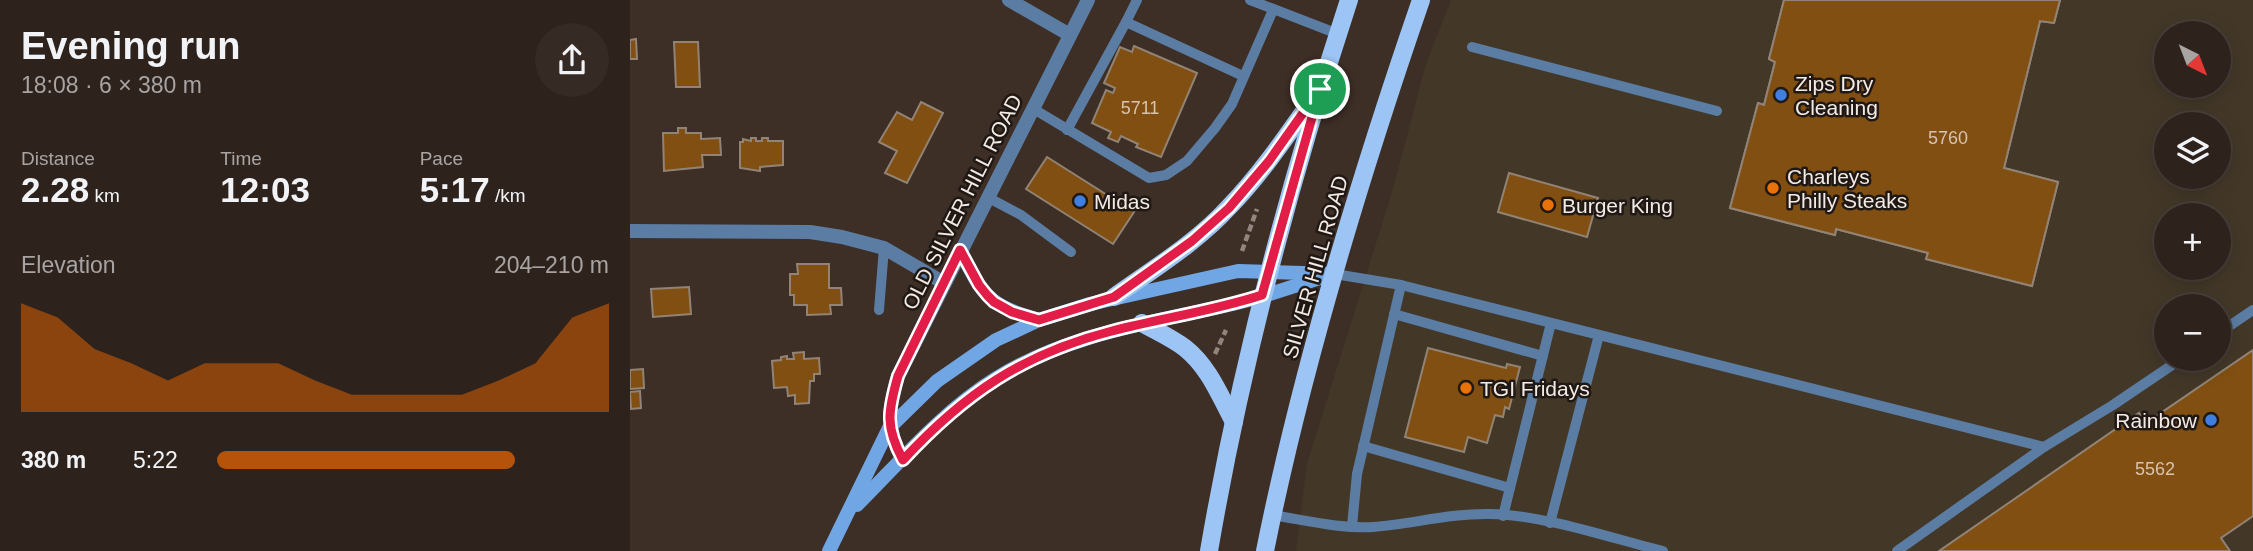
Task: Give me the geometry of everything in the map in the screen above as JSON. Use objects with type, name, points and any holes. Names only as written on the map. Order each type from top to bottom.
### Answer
[{"type":"main road","name":"SILVER HILL ROAD","points":[[1209,551],[1262,295],[1320,89],[1349,0]]},
{"type":"main road","name":"SILVER HILL ROAD","points":[[1265,551],[1335,274],[1421,0]]},
{"type":"main road","points":[[1114,297],[1192,241],[1229,208],[1269,161],[1320,89]]},
{"type":"main road","points":[[1142,324],[1175,341],[1194,357],[1214,384],[1234,422]]},
{"type":"street","points":[[1009,0],[1070,35]]},
{"type":"street","name":"OLD SILVER HILL ROAD","points":[[889,428],[891,403],[898,376],[1088,0]]},
{"type":"street","points":[[630,231],[810,232],[884,248],[944,282]]},
{"type":"street","points":[[960,250],[979,285],[994,302],[1012,312],[1039,320]]},
{"type":"street","name":"OLD SILVER HILL ROAD","points":[[829,551],[889,428],[956,366],[996,340],[1039,320],[1114,297],[1238,271],[1335,274]]},
{"type":"street","name":"OLD SILVER HILL ROAD","points":[[849,513],[945,416],[996,379],[1062,346],[1142,324],[1231,305],[1335,274]]},
{"type":"street","points":[[889,428],[903,460]]},
{"type":"lane","points":[[1067,130],[1137,0]]},
{"type":"lane","points":[[1250,0],[1338,34]]},
{"type":"lane","points":[[1032,108],[1149,178],[1166,175],[1187,161],[1231,104],[1273,10]]},
{"type":"lane","points":[[1126,22],[1244,76]]},
{"type":"lane","points":[[1472,47],[1717,111]]},
{"type":"lane","points":[[987,197],[1021,215],[1071,252]]},
{"type":"lane","points":[[879,310],[884,248]]},
{"type":"lane","points":[[1335,274],[1401,285],[2044,447]]},
{"type":"lane","points":[[1352,526],[1357,474],[1401,285]]},
{"type":"lane","points":[[2231,325],[2253,310]]},
{"type":"lane","points":[[1394,314],[1543,356]]},
{"type":"lane","points":[[1503,516],[1552,323]]},
{"type":"lane","points":[[1550,523],[1599,335]]},
{"type":"lane","points":[[1897,551],[2044,447],[2163,371]]},
{"type":"lane","points":[[1363,446],[1510,488]]},
{"type":"lane","points":[[1272,515],[1372,527],[1434,517],[1491,514],[1550,523],[1664,551]]},
{"type":"path","points":[[1242,251],[1257,209]]},
{"type":"path","points":[[1213,357],[1226,330]]},
{"type":"shaded area","points":[[1451,0],[2253,0],[2253,551],[1296,551],[1307,464],[1393,189],[1426,64]]},
{"type":"building","points":[[1784,0],[1887,0],[1839,182],[1846,184],[1856,146],[1863,148],[1864,145],[1881,149],[1882,145],[1990,175],[1992,166],[1859,131],[1893,0],[2060,0],[2054,23],[2040,21],[2004,168],[2058,182],[2032,286],[1926,259],[1928,253],[1836,229],[1835,235],[1730,208],[1758,103],[1764,105],[1775,62],[1769,59]]},
{"type":"building","points":[[1784,0],[2060,0],[2054,23],[2040,21],[2004,168],[2058,182],[2032,286],[1926,259],[1928,253],[1836,229],[1835,235],[1730,208],[1758,103],[1764,105],[1775,62],[1769,59]]},
{"type":"building","points":[[636,39],[637,59],[630,59],[630,40]]},
{"type":"building","points":[[674,42],[698,42],[700,87],[676,87]]},
{"type":"building","points":[[1134,46],[1197,73],[1161,157],[1136,147],[1138,144],[1121,136],[1118,142],[1108,138],[1111,132],[1092,123],[1106,90],[1113,93],[1115,88],[1104,83],[1120,47],[1132,52]]},
{"type":"building","points":[[921,102],[943,113],[907,183],[885,173],[897,151],[879,142],[897,112],[912,120]]},
{"type":"building","points":[[678,128],[686,128],[686,133],[701,133],[701,139],[720,138],[721,155],[702,155],[703,167],[664,171],[663,133],[678,133]]},
{"type":"building","points":[[751,138],[756,138],[756,141],[768,138],[768,141],[783,141],[783,165],[760,167],[760,171],[740,168],[740,142],[743,142],[743,139],[751,141]]},
{"type":"building","name":"Midas","points":[[1047,157],[1134,212],[1113,244],[1026,189]]},
{"type":"building","name":"Burger King","points":[[1509,173],[1598,198],[1587,237],[1498,212]]},
{"type":"building","points":[[797,264],[829,264],[829,288],[841,288],[842,305],[830,305],[831,314],[807,315],[807,305],[794,305],[794,295],[790,295],[790,274],[798,274]]},
{"type":"building","points":[[689,287],[691,314],[653,317],[651,289]]},
{"type":"building","name":"TGI Fridays","points":[[1428,348],[1506,368],[1507,364],[1520,367],[1509,409],[1505,407],[1503,417],[1495,415],[1487,443],[1468,437],[1464,452],[1405,437]]},
{"type":"building","points":[[2253,350],[2253,516],[2221,538],[2230,551],[1939,551],[2139,413],[2146,423],[2222,371],[2231,371],[2231,365]]},
{"type":"building","points":[[804,352],[804,359],[819,358],[820,374],[814,374],[814,381],[810,381],[809,403],[795,404],[795,395],[788,396],[787,387],[774,388],[772,361],[787,356],[787,359],[794,359],[793,353]]},
{"type":"building","points":[[643,369],[644,388],[630,389],[630,370]]},
{"type":"building","points":[[640,391],[641,408],[631,409],[630,392]]},
{"type":"place","name":"Zips Dry Cleaning","points":[[1781,95]]},
{"type":"place","name":"Charleys Philly Steaks","points":[[1773,188]]},
{"type":"place","name":"Midas","points":[[1080,201]]},
{"type":"place","name":"Burger King","points":[[1548,205]]},
{"type":"place","name":"TGI Fridays","points":[[1466,388]]},
{"type":"place","name":"Rainbow","points":[[2211,420]]},
{"type":"route","points":[[1320,89],[1262,295],[1231,305],[1114,330],[1062,346],[1040,356],[973,394],[936,424],[903,460],[889,428],[891,403],[898,376],[960,250],[987,295],[1012,312],[1039,320],[1114,297],[1192,241],[1229,208],[1269,161],[1320,89]]}]
